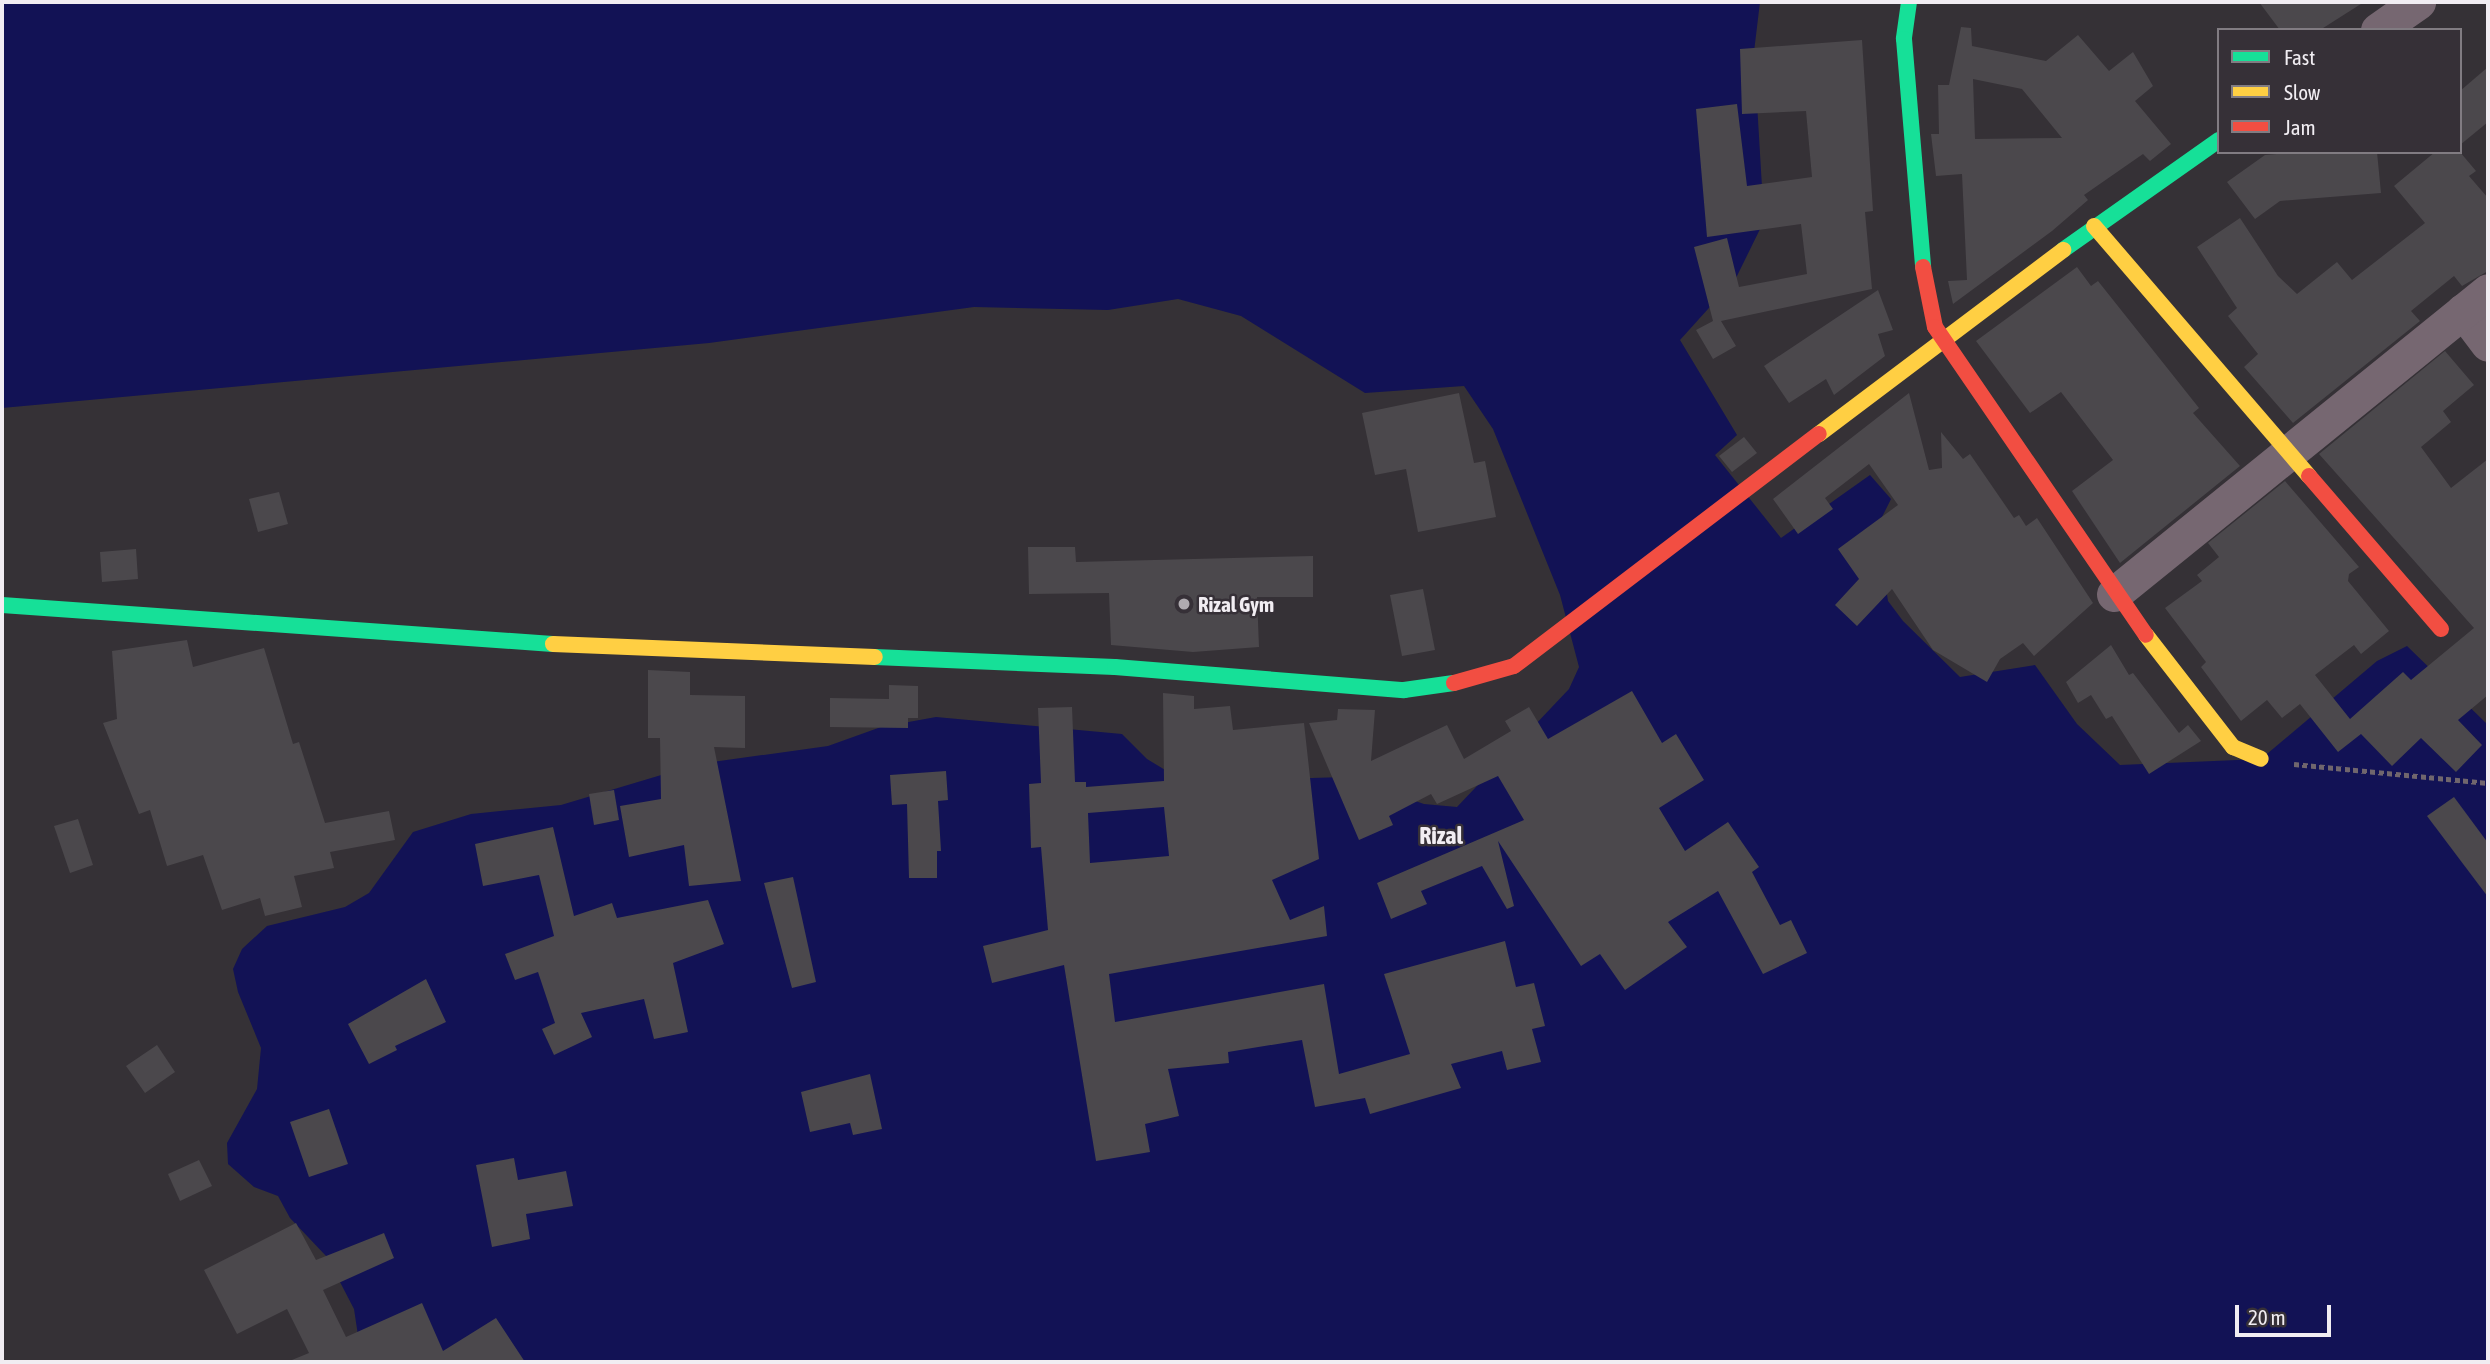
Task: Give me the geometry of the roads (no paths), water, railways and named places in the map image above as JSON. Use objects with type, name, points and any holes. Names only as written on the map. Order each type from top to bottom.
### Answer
[{"type":"street","points":[[1909,2],[1904,39],[1916,206],[1931,312],[1942,340],[2114,594],[2233,747],[2262,759]]},
{"type":"street","points":[[2381,28],[2418,2]]},
{"type":"street","points":[[2,605],[568,645],[1115,667],[1404,690],[1453,683],[1514,666],[1752,482],[2094,226],[2217,141]]},
{"type":"street","points":[[2094,226],[2441,629]]},
{"type":"street","points":[[2114,594],[2290,455],[2476,301],[2488,344]]},
{"type":"place","name":"Rizal Gym","points":[[1184,604]]},
{"type":"district","name":"Rizal","points":[[1441,836]]}]
